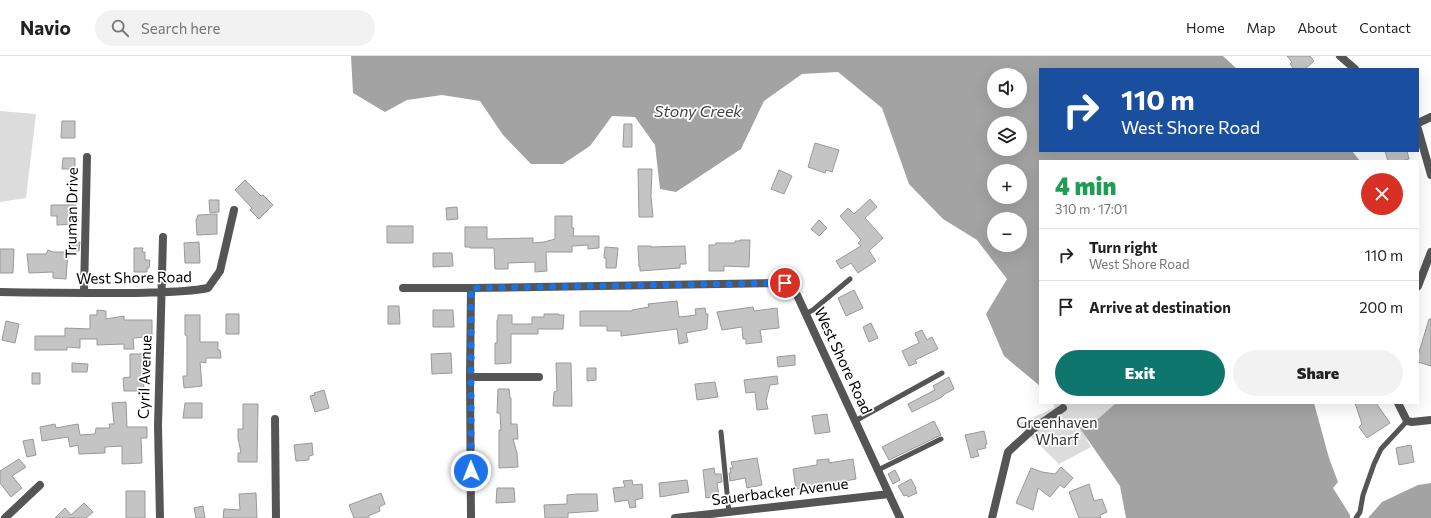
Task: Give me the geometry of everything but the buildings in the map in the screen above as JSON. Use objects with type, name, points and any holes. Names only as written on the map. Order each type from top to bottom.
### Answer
[{"type":"street","points":[[1340,56],[1354,68]]},
{"type":"street","points":[[1419,123],[1431,117]]},
{"type":"street","points":[[1419,133],[1431,175]]},
{"type":"street","name":"Truman Drive","points":[[84,294],[87,157]]},
{"type":"street","name":"West Shore Road","points":[[0,292],[84,294],[195,291],[208,288],[220,270],[234,210]]},
{"type":"street","name":"Cyril Avenue","points":[[160,518],[158,426],[163,237]]},
{"type":"street","points":[[1419,283],[1431,252]]},
{"type":"street","name":"West Shore Road","points":[[403,288],[785,283],[792,288],[797,295],[900,518]]},
{"type":"street","points":[[471,288],[471,518]]},
{"type":"street","points":[[470,377],[539,377]]},
{"type":"street","points":[[1398,404],[1407,421],[1412,422],[1431,420]]},
{"type":"street","points":[[992,518],[1008,452],[1033,429],[1063,408]]},
{"type":"street","points":[[275,419],[276,518]]},
{"type":"street","points":[[5,518],[40,485]]},
{"type":"street","name":"Sauerbacker Avenue","points":[[675,518],[889,494]]},
{"type":"lane","points":[[805,314],[813,310],[850,279]]},
{"type":"lane","points":[[855,421],[942,373]]},
{"type":"lane","points":[[1356,518],[1360,512],[1363,495],[1381,449],[1407,421]]},
{"type":"lane","points":[[720,432],[729,512]]},
{"type":"lane","points":[[878,470],[942,439]]},
{"type":"green space","points":[[0,111],[36,114],[26,198],[0,202]]},
{"type":"green space","name":"Greenhaven Wharf","points":[[1053,404],[1115,404],[1092,424],[1080,427],[1091,447],[1059,464],[1018,424],[1054,408]]},
{"type":"water","name":"Stony Creek","points":[[351,56],[1223,56],[1236,68],[1039,68],[1039,152],[1353,152],[1359,160],[1039,160],[1039,385],[1004,356],[986,314],[1007,279],[977,240],[943,219],[909,184],[882,108],[838,72],[802,74],[764,101],[741,149],[676,192],[660,189],[655,145],[635,117],[612,116],[590,146],[563,164],[531,164],[503,135],[480,101],[442,95],[407,100],[385,112],[353,93]]},
{"type":"water","points":[[1115,404],[1314,404],[1329,458],[1338,482],[1333,488],[1350,515],[1350,518],[1126,518],[1120,486],[1079,427],[1092,424]]},
{"type":"water","points":[[1431,483],[1431,518],[1368,518],[1382,502],[1418,485]]},
{"type":"route","points":[[471,471],[471,288],[785,283]]}]
